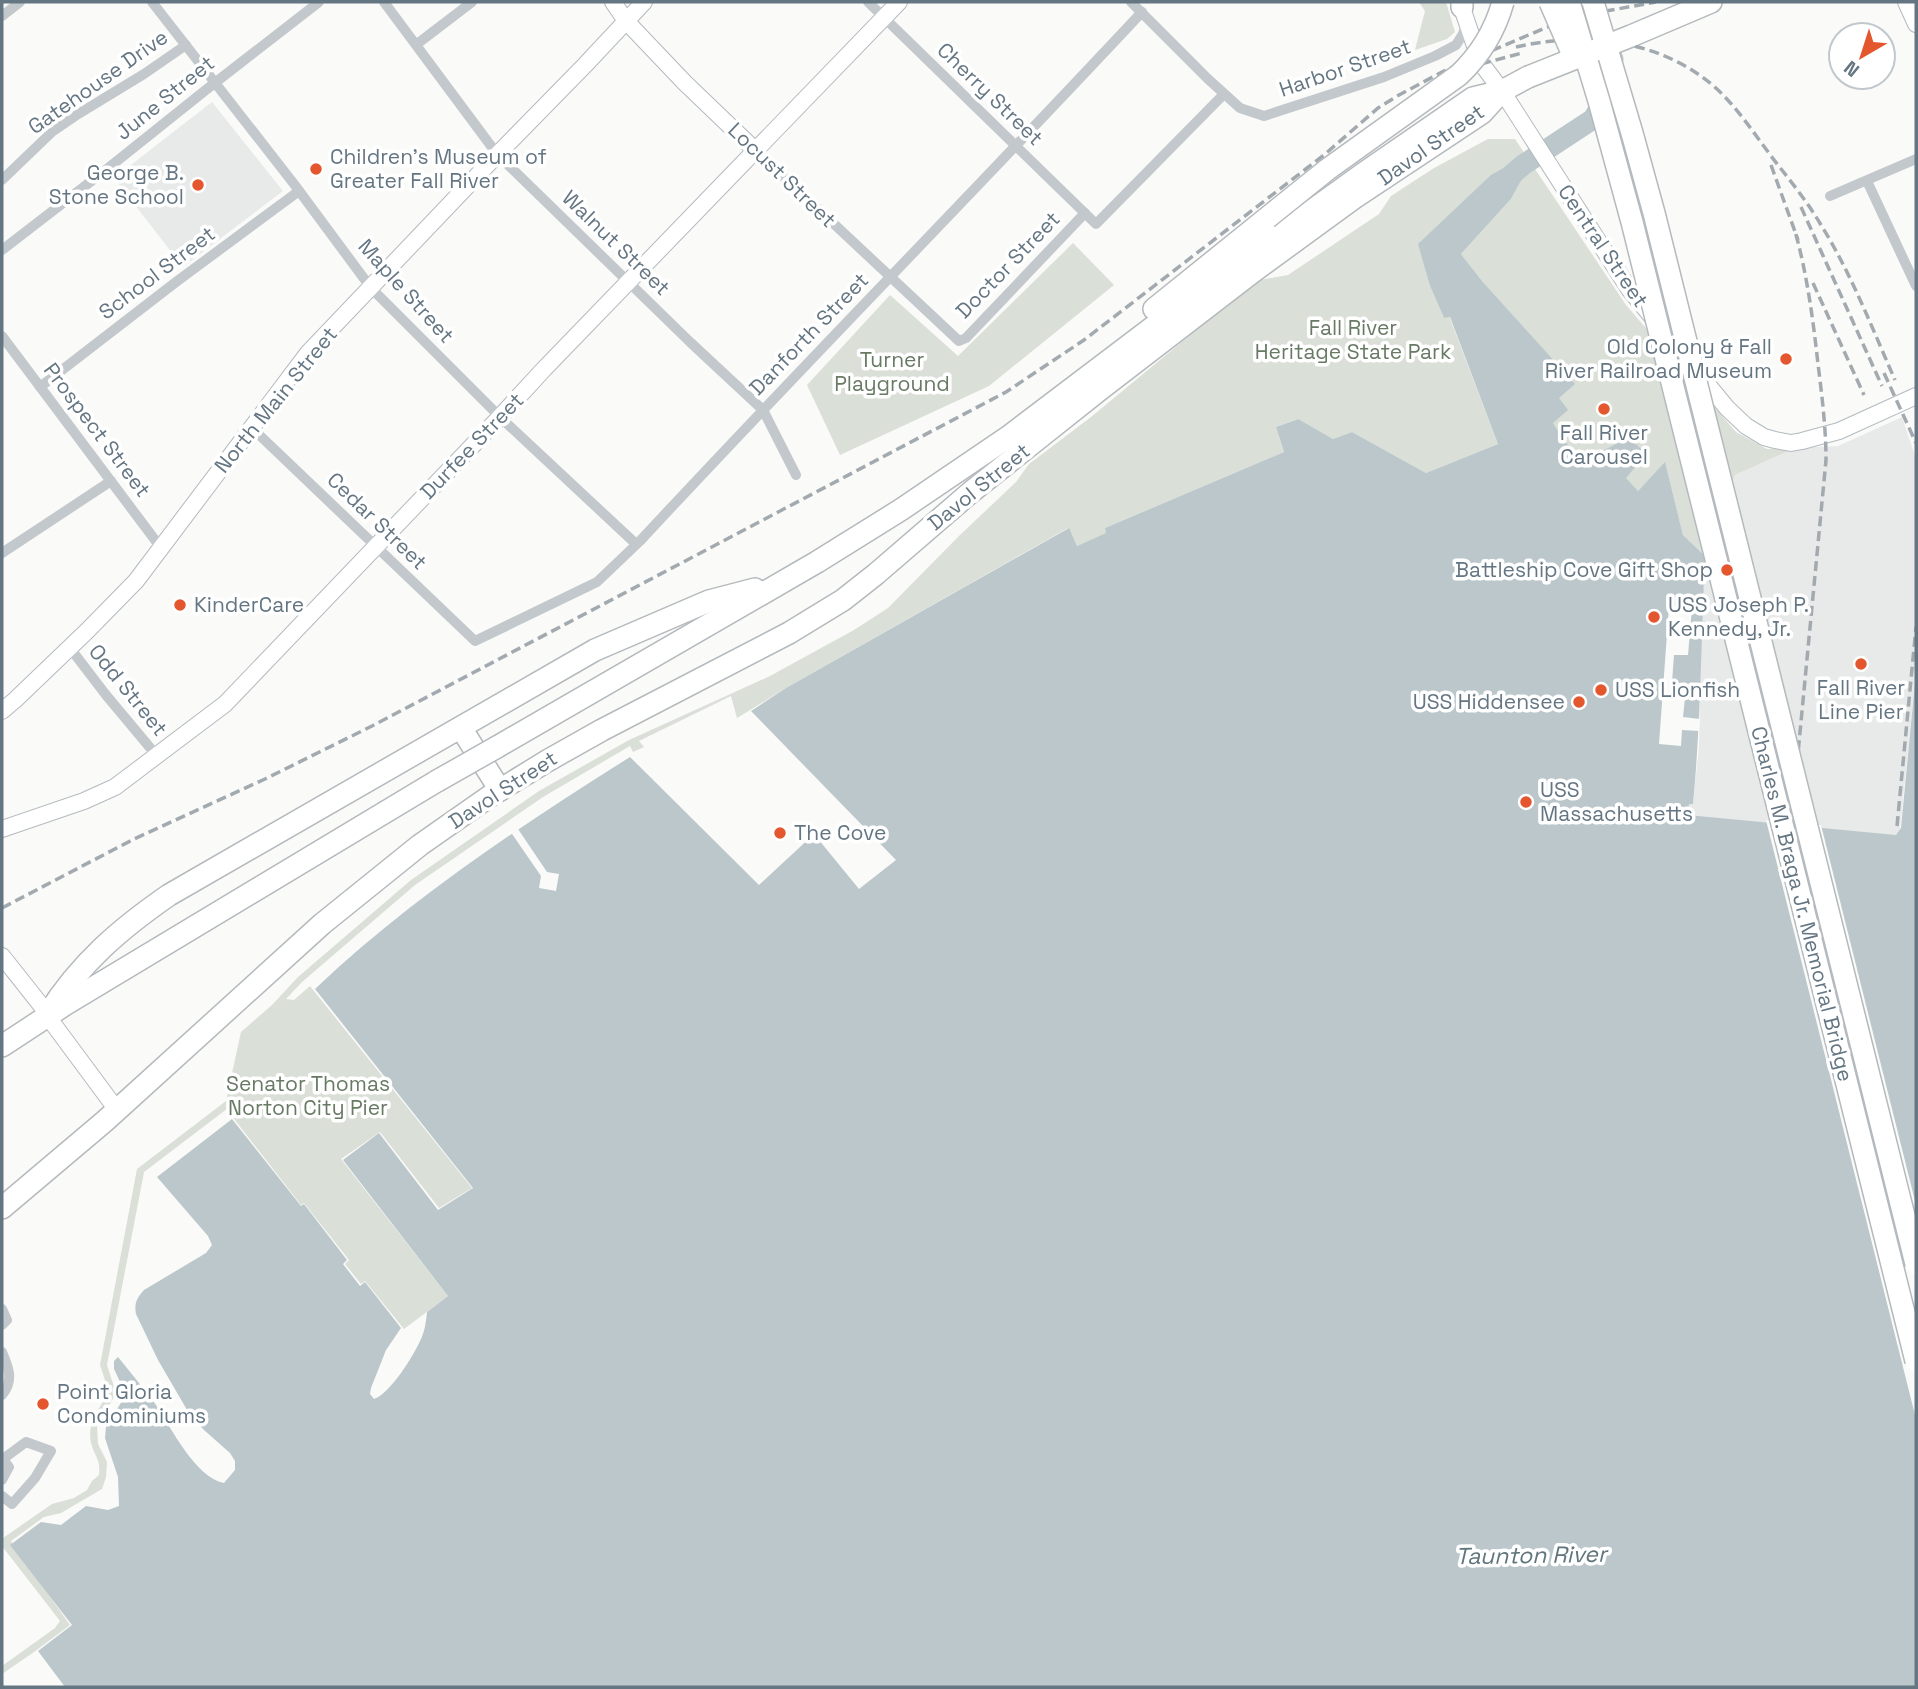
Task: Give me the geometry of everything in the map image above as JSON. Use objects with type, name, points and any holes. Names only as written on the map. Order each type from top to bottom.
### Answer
[{"type":"highway","points":[[1008,437],[1051,393],[1328,169],[1459,75],[1489,37],[1503,2]]},
{"type":"highway","points":[[1550,2],[1610,141]]},
{"type":"highway","name":"Charles M. Braga Jr. Memorial Bridge","points":[[1569,2],[1610,141],[1916,1361]]},
{"type":"highway","name":"Charles M. Braga Jr. Memorial Bridge","points":[[1593,2],[1657,227],[1916,1264]]},
{"type":"highway","points":[[1502,91],[1528,77],[1711,2]]},
{"type":"highway","name":"Davol Street","points":[[2,1208],[117,1110],[306,938],[428,839],[500,790],[602,730],[770,643],[825,612],[860,588],[971,492],[1098,391],[1354,198],[1482,113],[1502,91]]},
{"type":"highway","name":"Davol Street","points":[[2,1046],[48,1014],[437,781],[871,530],[1008,437],[1207,286],[1364,173],[1473,98],[1502,91]]},
{"type":"highway","points":[[48,1014],[67,985],[99,949],[132,921],[169,895],[238,854],[595,650],[709,601],[782,582]]},
{"type":"highway","points":[[461,728],[500,790]]},
{"type":"main road","name":"Locust Street","points":[[613,2],[626,21],[685,83],[756,151]]},
{"type":"main road","name":"North Main Street","points":[[2,711],[70,648],[136,581],[308,353],[644,2]]},
{"type":"main road","name":"Durfee Street","points":[[2,829],[98,796],[115,787],[225,704],[899,2]]},
{"type":"main road","points":[[1906,2],[1916,24]]},
{"type":"main road","points":[[1463,8],[1476,49]]},
{"type":"main road","name":"Central Street","points":[[1484,67],[1629,289],[1734,415],[1752,431],[1769,439],[1791,443],[1847,427],[1916,396]]},
{"type":"main road","points":[[2,956],[48,1014],[117,1110]]},
{"type":"street","points":[[2,16],[20,2]]},
{"type":"street","name":"Maple Street","points":[[152,2],[371,288],[500,417],[636,544]]},
{"type":"street","name":"June Street","points":[[2,250],[319,2]]},
{"type":"street","name":"Walnut Street","points":[[384,2],[497,154],[628,283],[763,410],[796,475]]},
{"type":"street","points":[[417,44],[472,2]]},
{"type":"street","name":"Cherry Street","points":[[868,2],[1085,213]]},
{"type":"street","points":[[1085,213],[1096,223],[1224,94],[1131,2]]},
{"type":"street","name":"Harbor Street","points":[[1224,94],[1240,108],[1264,117],[1384,77],[1435,56],[1459,42],[1465,29],[1463,8]]},
{"type":"street","name":"Danforth Street","points":[[475,641],[597,582],[1017,147],[1142,12]]},
{"type":"street","name":"Gatehouse Drive","points":[[2,180],[53,131],[186,45]]},
{"type":"street","name":"Locust Street","points":[[756,151],[957,341]]},
{"type":"street","points":[[1830,196],[1916,159]]},
{"type":"street","points":[[1867,181],[1916,286]]},
{"type":"street","name":"School Street","points":[[40,387],[299,191]]},
{"type":"street","name":"Doctor Street","points":[[957,341],[966,338],[1085,213]]},
{"type":"street","name":"Prospect Street","points":[[2,336],[161,548]]},
{"type":"street","name":"Cedar Street","points":[[252,428],[475,641]]},
{"type":"street","points":[[2,553],[111,481]]},
{"type":"street","name":"Odd Street","points":[[70,648],[157,756]]},
{"type":"street","points":[[2,1309],[7,1320],[2,1325]]},
{"type":"street","points":[[2,1352],[11,1372],[7,1390],[2,1395]]},
{"type":"street","points":[[2,1480],[9,1467],[2,1458],[26,1442],[51,1451],[35,1478],[12,1504],[2,1496]]},
{"type":"shaded area","name":"George B. Stone School","points":[[212,102],[283,191],[183,267],[114,178]]},
{"type":"shaded area","points":[[1902,417],[1916,459],[1916,672],[1900,830],[1896,835],[1892,835],[1688,815],[1689,804],[1693,804],[1699,746],[1705,556],[1735,475],[1795,448],[1838,446]]},
{"type":"green space","points":[[1419,2],[1446,2],[1455,32],[1447,39],[1415,50],[1425,11]]},
{"type":"green space","name":"Fall River Heritage State Park","points":[[1488,139],[1515,139],[1626,305],[1736,432],[1767,449],[1795,448],[1735,475],[1705,556],[1683,535],[1665,463],[1638,491],[1626,479],[1580,464],[1553,423],[1558,398],[1574,384],[1461,254],[1511,199],[1526,170],[1419,244],[1430,286],[1444,318],[1449,316],[1498,444],[1426,473],[1352,432],[1333,439],[1297,419],[1276,427],[1284,452],[1105,528],[1107,533],[1077,546],[1068,528],[737,718],[731,696],[639,741],[644,747],[633,752],[630,746],[543,797],[415,885],[302,982],[286,999],[294,1000],[310,986],[472,1188],[439,1208],[380,1132],[341,1159],[448,1296],[404,1329],[365,1281],[361,1284],[345,1264],[349,1260],[304,1203],[301,1205],[231,1115],[233,1102],[144,1172],[107,1365],[116,1393],[97,1427],[98,1444],[107,1462],[102,1489],[61,1513],[44,1517],[11,1541],[70,1625],[2,1674],[2,1666],[55,1628],[60,1621],[2,1546],[3,1538],[52,1504],[74,1498],[87,1490],[99,1475],[99,1464],[90,1433],[93,1419],[109,1392],[100,1365],[137,1169],[226,1101],[241,1032],[298,977],[411,880],[539,791],[629,740],[770,676],[888,608],[1016,482],[1029,464],[1091,417],[1247,288],[1260,280],[1288,275],[1379,214],[1391,196],[1434,168]]},
{"type":"green space","name":"Turner Playground","points":[[1073,243],[1114,285],[989,386],[840,455],[807,385],[890,295],[958,356]]},
{"type":"water","name":"Taunton River","points":[[1525,156],[1532,166],[1526,171],[1511,199],[1461,254],[1575,384],[1559,398],[1568,410],[1553,423],[1580,463],[1629,437],[1646,454],[1626,478],[1638,491],[1665,462],[1683,535],[1705,556],[1698,742],[1693,804],[1689,804],[1688,815],[1896,835],[1901,828],[1916,672],[1916,1687],[65,1687],[38,1651],[72,1625],[10,1545],[41,1522],[61,1525],[86,1506],[108,1510],[119,1506],[118,1477],[105,1438],[106,1427],[122,1401],[123,1388],[114,1369],[114,1361],[118,1357],[203,1472],[224,1483],[235,1470],[235,1461],[230,1453],[190,1415],[158,1360],[136,1314],[137,1301],[144,1290],[206,1253],[212,1245],[208,1236],[157,1177],[232,1119],[347,1260],[343,1264],[360,1286],[365,1282],[401,1328],[386,1350],[371,1388],[370,1394],[374,1399],[394,1382],[413,1354],[421,1339],[427,1312],[448,1296],[343,1160],[379,1133],[438,1210],[473,1188],[315,989],[351,956],[466,865],[630,757],[759,885],[814,834],[859,889],[896,860],[751,711],[786,688],[1069,528],[1077,546],[1106,533],[1105,528],[1284,452],[1276,427],[1298,419],[1333,439],[1352,432],[1426,473],[1498,444],[1450,317],[1444,318],[1430,286],[1418,244],[1491,175]]},
{"type":"pier","points":[[1669,606],[1692,608],[1688,655],[1674,655],[1671,696],[1685,698],[1683,717],[1700,719],[1699,731],[1682,730],[1681,746],[1659,744]]},
{"type":"pier","points":[[1766,820],[1821,825],[1916,1205],[1916,1419]]},
{"type":"pier","points":[[516,826],[547,872],[559,874],[556,891],[539,888],[541,876],[510,831]]},
{"type":"waterway","points":[[1508,178],[1523,165],[1593,119],[1603,102],[1613,59]]},
{"type":"railway","points":[[2,908],[134,839],[372,726],[1006,392],[1084,340],[1324,155],[1378,108],[1399,95],[1444,71],[1545,28],[1584,15],[1656,2]]},
{"type":"railway","points":[[1516,47],[1569,40],[1622,44],[1673,60],[1696,72],[1717,89],[1746,121],[1816,216],[1852,281],[1895,380]]},
{"type":"railway","points":[[1481,64],[1522,53]]},
{"type":"railway","points":[[1771,165],[1798,240]]},
{"type":"railway","points":[[1801,207],[1882,386]]},
{"type":"railway","points":[[1794,795],[1826,460],[1824,412],[1814,330],[1795,231]]},
{"type":"railway","points":[[1813,283],[1864,395]]},
{"type":"railway","points":[[1884,373],[1916,443]]},
{"type":"railway","points":[[1897,826],[1916,627]]},
{"type":"place","name":"Children’s Museum of Greater Fall River","points":[[316,169]]},
{"type":"place","name":"George B. Stone School","points":[[198,185]]},
{"type":"place","name":"Old Colony & Fall River Railroad Museum","points":[[1786,359]]},
{"type":"place","name":"Fall River Carousel","points":[[1604,409]]},
{"type":"place","name":"Battleship Cove Gift Shop","points":[[1727,570]]},
{"type":"place","name":"KinderCare","points":[[180,605]]},
{"type":"place","name":"USS Joseph P. Kennedy, Jr.","points":[[1654,617]]},
{"type":"place","name":"Fall River Line Pier","points":[[1861,664]]},
{"type":"place","name":"USS Lionfish","points":[[1601,690]]},
{"type":"place","name":"USS Hiddensee","points":[[1579,702]]},
{"type":"place","name":"USS Massachusetts","points":[[1526,802]]},
{"type":"place","name":"The Cove","points":[[780,833]]},
{"type":"place","name":"Point Gloria Condominiums","points":[[43,1404]]},
{"type":"park label","name":"Senator Thomas Norton City Pier","points":[[308,1096]]}]
